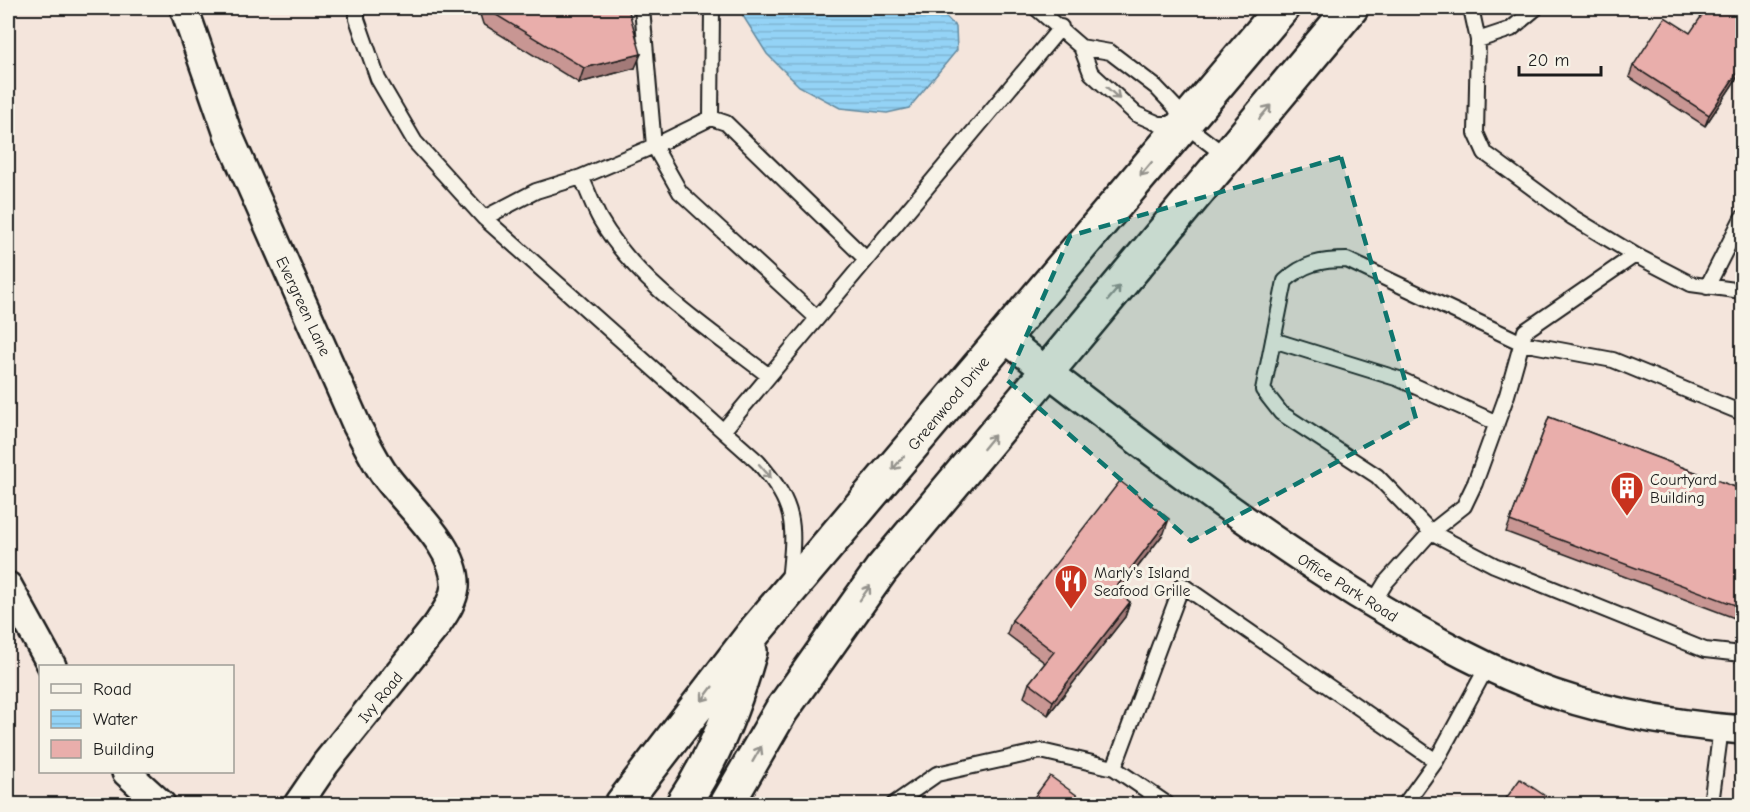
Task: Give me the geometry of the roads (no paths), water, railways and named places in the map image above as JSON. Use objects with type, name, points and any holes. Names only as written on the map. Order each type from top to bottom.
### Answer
[{"type":"street","name":"Evergreen Lane","points":[[184,8],[228,134],[357,426],[383,472],[431,531],[447,556],[455,586]]},
{"type":"street","name":"Greenwood Drive","points":[[622,804],[756,630],[1282,8]]},
{"type":"street","points":[[727,804],[781,711],[881,570],[1352,8]]},
{"type":"street","name":"Office Park Road","points":[[1004,338],[1230,511],[1413,627],[1530,685],[1608,710],[1684,725],[1732,729]]},
{"type":"street","points":[[8,586],[51,665]]},
{"type":"street","name":"Ivy Road","points":[[298,804],[326,763],[437,625],[451,603],[455,586]]},
{"type":"street","points":[[683,804],[714,747],[741,684],[756,630]]},
{"type":"street","points":[[128,773],[161,804]]},
{"type":"lane","points":[[357,8],[357,19],[378,80],[415,142],[484,218],[758,462],[779,486],[791,512],[794,535],[788,592]]},
{"type":"lane","points":[[642,8],[654,146],[680,192],[817,318]]},
{"type":"lane","points":[[711,118],[712,8]]},
{"type":"lane","points":[[1036,8],[1061,27],[1081,47],[1091,73],[1136,114],[1159,124],[1184,124]]},
{"type":"lane","points":[[1471,8],[1478,40],[1476,133],[1485,153],[1572,216],[1635,255],[1691,284],[1743,291]]},
{"type":"lane","points":[[1478,40],[1510,29],[1536,8]]},
{"type":"lane","points":[[723,431],[1061,27]]},
{"type":"lane","points":[[1081,47],[1110,52],[1156,87],[1175,107],[1184,124],[1227,157]]},
{"type":"lane","points":[[484,218],[536,191],[581,177],[654,146],[711,118],[726,123],[866,259]]},
{"type":"lane","points":[[581,177],[601,220],[635,266],[677,304],[769,376]]},
{"type":"lane","points":[[1707,286],[1743,218]]},
{"type":"lane","points":[[1373,603],[1386,582],[1431,532],[1464,506],[1497,423],[1526,331],[1635,255]]},
{"type":"lane","points":[[1743,413],[1613,360],[1522,343],[1347,260],[1320,261],[1298,268],[1285,281],[1263,390],[1281,414],[1377,477],[1431,532],[1494,565],[1705,650],[1743,654]]},
{"type":"lane","points":[[1273,340],[1399,379],[1497,423]]},
{"type":"lane","points":[[1114,768],[1182,585],[1436,761]]},
{"type":"lane","points":[[1405,804],[1436,761],[1488,665]]},
{"type":"lane","points":[[1712,804],[1732,729]]},
{"type":"lane","points":[[894,804],[937,774],[1041,751],[1114,768],[1167,804]]},
{"type":"water","points":[[742,8],[913,8],[944,15],[956,27],[957,50],[909,108],[887,113],[840,108],[799,86],[767,54],[743,16]]},
{"type":"place","name":"Courtyard Building","points":[[1627,517]]},
{"type":"place","name":"Marly's Island Seafood Grille","points":[[1071,610]]}]
